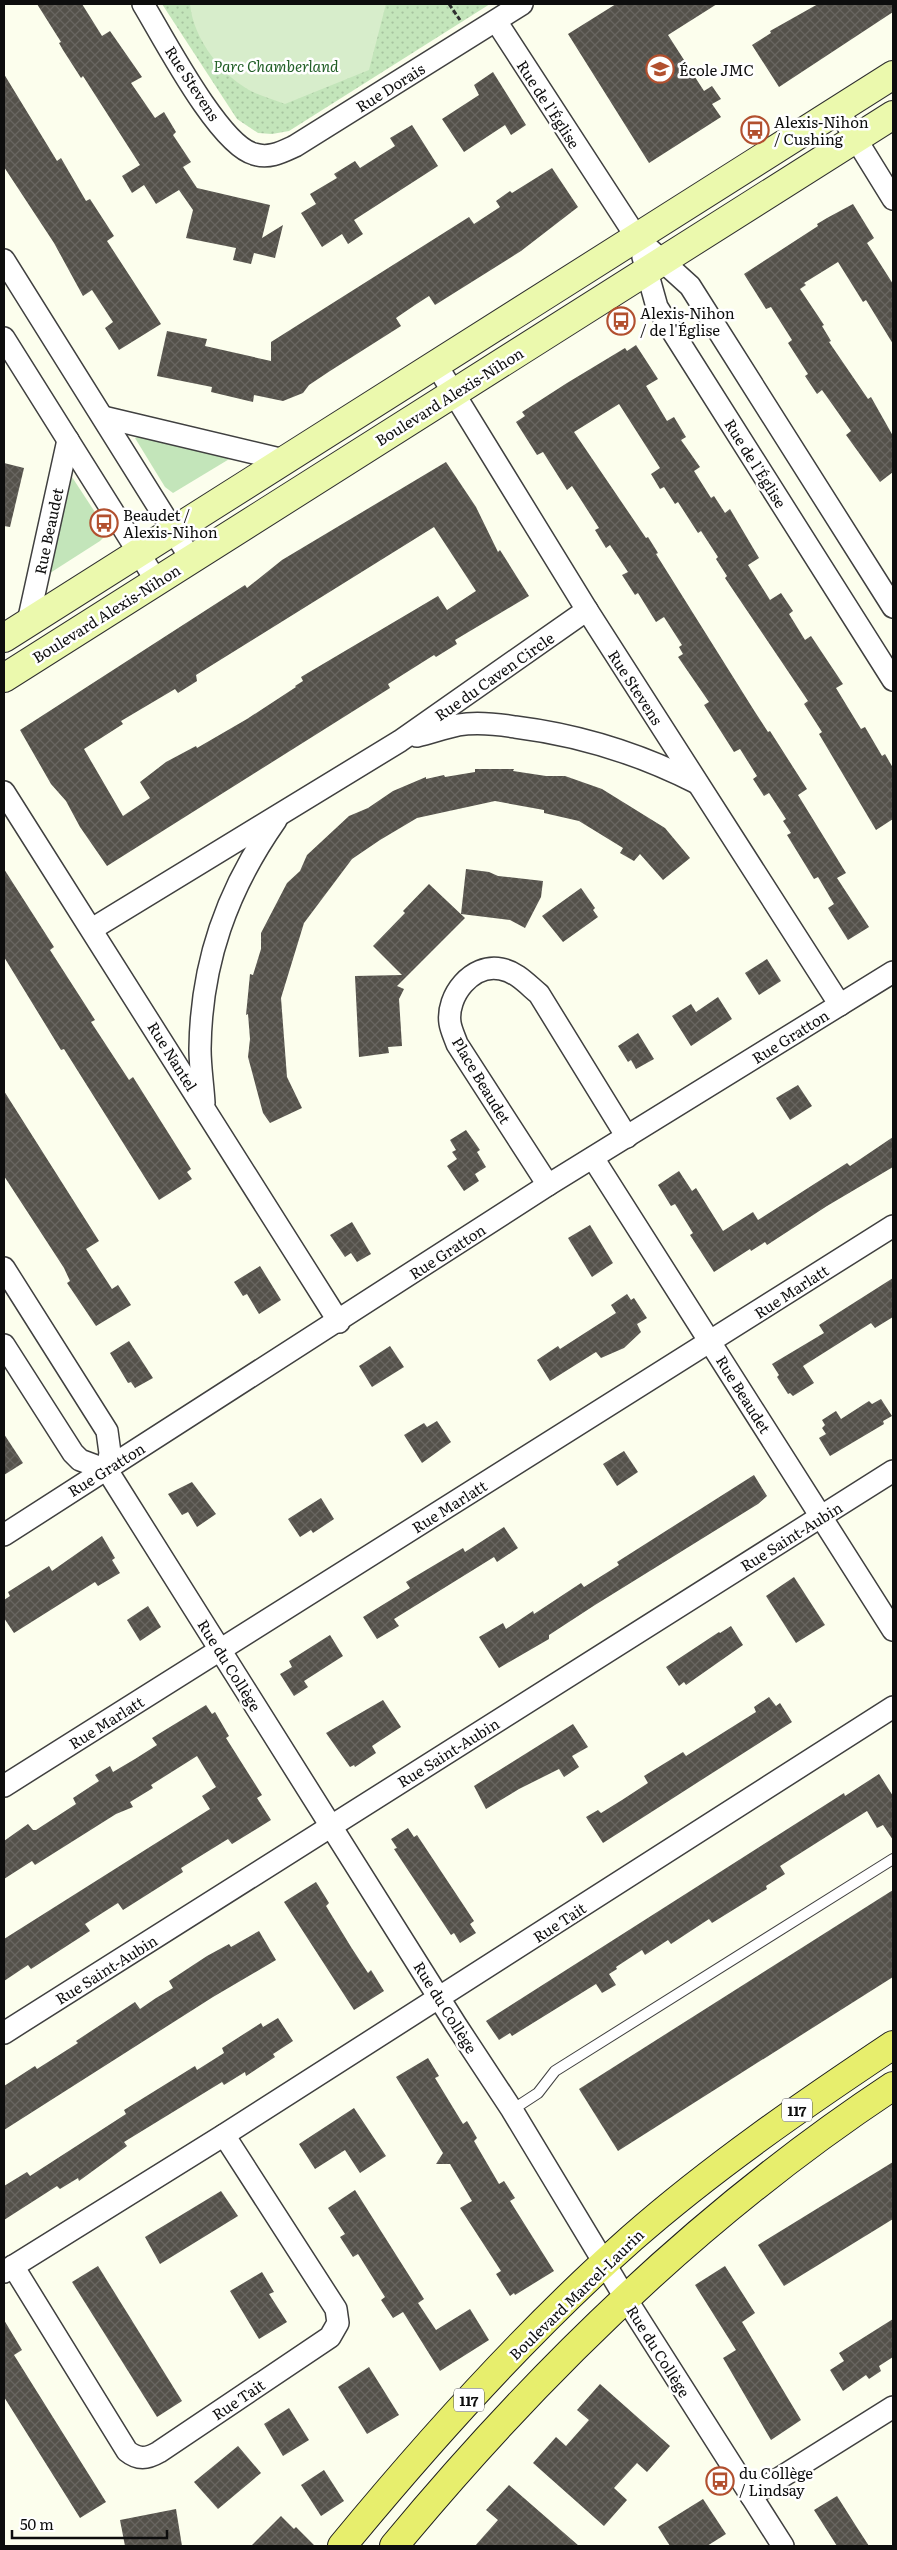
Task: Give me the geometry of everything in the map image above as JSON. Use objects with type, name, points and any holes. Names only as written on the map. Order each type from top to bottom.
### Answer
[{"type":"main road","name":"Boulevard Marcel-Laurin","points":[[342,2546],[436,2435],[554,2312],[605,2263],[638,2233],[795,2110],[893,2045]]},
{"type":"main road","name":"117","points":[[394,2546],[491,2434],[626,2299],[741,2196],[772,2171],[893,2086]]},
{"type":"street","name":"Rue Stevens","points":[[142,4],[210,113],[238,146],[253,154]]},
{"type":"street","name":"Rue Dorais","points":[[253,154],[265,156],[279,154],[295,146],[522,4]]},
{"type":"street","name":"Rue de l'Église","points":[[496,21],[656,266],[690,286],[893,607]]},
{"type":"street","points":[[4,638],[284,460],[437,366],[893,75]]},
{"type":"street","points":[[838,110],[893,198]]},
{"type":"street","name":"Boulevard Alexis-Nihon","points":[[4,678],[893,115]]},
{"type":"street","points":[[4,260],[192,559]]},
{"type":"street","name":"Rue de l'Église","points":[[656,266],[657,307],[893,680]]},
{"type":"street","points":[[4,338],[157,582]]},
{"type":"street","name":"Rue Stevens","points":[[437,366],[587,610],[840,1006]]},
{"type":"street","points":[[103,417],[284,460]]},
{"type":"street","name":"Rue Beaudet","points":[[28,622],[68,440]]},
{"type":"street","name":"Rue du Caven Circle","points":[[92,930],[400,741],[587,610]]},
{"type":"street","name":"Rue du Caven Circle","points":[[400,741],[459,725],[500,725],[540,730],[571,736],[630,754],[666,767],[699,784]]},
{"type":"street","name":"Rue Nantel","points":[[4,792],[205,1107],[339,1322]]},
{"type":"street","name":"Rue du Caven Circle","points":[[205,1107],[200,1050],[204,991],[212,947],[228,904],[252,854],[282,812]]},
{"type":"street","name":"Place Beaudet","points":[[548,1185],[457,1044],[450,1022],[453,1000],[460,988],[464,982],[482,970],[500,968],[521,977],[539,994],[627,1137]]},
{"type":"street","name":"Rue Gratton","points":[[4,1535],[339,1322],[548,1185],[893,972]]},
{"type":"street","name":"Rue Beaudet","points":[[593,1158],[893,1630]]},
{"type":"street","name":"Rue Marlatt","points":[[4,1786],[893,1226]]},
{"type":"street","points":[[4,1268],[107,1431],[110,1453],[106,1470],[80,1460],[73,1453],[4,1344]]},
{"type":"street","name":"Rue du Collège","points":[[106,1470],[512,2110],[626,2299],[783,2546]]},
{"type":"street","name":"Rue Saint-Aubin","points":[[4,2034],[893,1471]]},
{"type":"street","name":"Rue Tait","points":[[224,2135],[336,2309],[338,2323],[330,2337],[159,2452],[151,2457],[133,2456],[127,2451],[8,2269],[440,1998],[893,1707]]},
{"type":"street","points":[[751,2496],[893,2407]]},
{"type":"lane","points":[[512,2110],[538,2093],[555,2070],[893,1859]]},
{"type":"path","points":[[449,4],[462,22]]},
{"type":"green space","name":"Parc Chamberland","points":[[162,4],[490,4],[289,131],[272,134],[258,133],[237,119]]},
{"type":"green space","name":"Parc Chamberland","points":[[190,4],[386,4],[369,70],[285,104],[255,93],[232,78],[221,67],[203,44],[192,17]]},
{"type":"green space","points":[[139,437],[231,458],[173,493],[165,487],[135,438]]},
{"type":"green space","points":[[72,477],[104,526],[106,535],[100,541],[50,573]]},
{"type":"building","points":[[37,4],[82,4],[102,36],[110,31],[142,77],[131,83],[155,118],[164,112],[176,132],[173,135],[191,162],[183,167],[197,188],[270,205],[262,238],[283,225],[275,258],[254,253],[251,264],[233,260],[236,248],[186,238],[193,210],[179,190],[156,204],[144,185],[132,193],[122,176],[140,165],[83,76],[81,78],[63,50],[59,43],[61,42]]},
{"type":"building","points":[[616,4],[717,4],[668,35],[704,91],[712,86],[721,99],[712,104],[721,117],[649,163],[568,34]]},
{"type":"building","points":[[818,4],[893,4],[893,12],[779,87],[752,45],[771,33],[770,31]]},
{"type":"building","points":[[493,72],[526,125],[511,135],[505,125],[464,152],[442,119],[479,95],[474,85]]},
{"type":"building","points":[[4,74],[57,161],[61,158],[86,201],[90,199],[114,236],[107,241],[161,324],[119,350],[105,328],[113,322],[92,290],[83,296],[54,243],[4,167]]},
{"type":"building","points":[[412,125],[438,166],[354,220],[363,234],[348,244],[342,234],[322,247],[301,213],[316,204],[310,194],[337,178],[334,174],[355,161],[360,168],[395,146],[390,138]]},
{"type":"building","points":[[552,168],[578,207],[521,251],[435,305],[429,296],[415,305],[396,318],[401,326],[309,385],[303,393],[283,401],[254,395],[253,402],[211,392],[212,387],[157,376],[167,331],[207,339],[205,346],[271,361],[271,342],[469,217],[474,224],[500,207],[496,201],[510,191],[512,193]]},
{"type":"building","points":[[853,204],[874,238],[867,243],[893,284],[893,344],[866,300],[863,302],[838,262],[804,283],[806,285],[800,289],[824,325],[822,326],[831,341],[829,342],[868,399],[871,397],[893,436],[893,472],[880,482],[846,435],[851,431],[832,404],[822,390],[817,394],[805,376],[808,374],[788,343],[792,340],[771,307],[766,309],[744,274],[818,226],[817,224]]},
{"type":"building","points":[[636,345],[658,379],[646,386],[667,421],[674,417],[686,437],[681,440],[700,467],[694,471],[711,498],[714,496],[725,513],[730,509],[759,558],[748,565],[770,600],[781,593],[793,611],[789,614],[805,640],[811,636],[843,684],[836,688],[861,729],[865,727],[882,756],[885,754],[893,768],[893,819],[876,830],[819,734],[822,732],[804,704],[808,701],[725,578],[727,576],[716,559],[718,557],[701,531],[698,533],[678,502],[675,504],[664,487],[660,489],[651,474],[660,468],[619,404],[574,432],[646,538],[648,537],[658,553],[656,554],[755,712],[768,732],[770,731],[807,789],[798,795],[846,873],[837,878],[869,927],[848,940],[828,908],[834,904],[818,877],[814,879],[787,835],[791,833],[783,821],[786,819],[769,793],[764,796],[753,779],[757,776],[740,749],[734,752],[704,705],[709,702],[678,657],[683,654],[679,647],[682,645],[664,617],[656,622],[638,593],[635,595],[622,575],[628,572],[610,545],[606,548],[595,530],[599,528],[572,486],[567,490],[543,452],[537,455],[516,422],[525,416],[522,412],[567,383],[625,348],[627,351]]},
{"type":"building","points":[[446,462],[476,507],[498,552],[500,550],[529,596],[455,640],[457,644],[436,657],[434,655],[388,684],[390,688],[107,866],[80,827],[66,801],[51,784],[20,730],[245,585],[247,588],[282,560]],"holes":[[[434,527],[476,591],[447,610],[438,596],[301,677],[303,681],[296,687],[247,719],[197,748],[196,746],[166,762],[140,782],[150,798],[123,816],[84,749],[123,724],[121,721],[175,689],[178,693],[197,681],[196,675]]]},
{"type":"building","points":[[4,463],[24,468],[10,527],[4,526]]},
{"type":"building","points":[[475,769],[514,769],[513,771],[546,776],[565,776],[602,789],[665,828],[690,858],[663,880],[640,854],[634,861],[620,853],[623,848],[579,821],[544,813],[544,810],[495,801],[417,818],[380,840],[352,859],[304,923],[281,998],[287,1077],[302,1108],[270,1123],[263,1113],[248,1057],[250,1039],[248,1014],[246,1015],[250,974],[253,975],[261,949],[261,933],[287,883],[300,871],[307,855],[349,816],[368,808],[393,791],[426,777],[426,779],[444,775],[445,777],[475,772]]},
{"type":"building","points":[[4,869],[54,947],[50,950],[95,1020],[91,1022],[129,1080],[133,1077],[191,1169],[187,1172],[192,1179],[159,1200],[64,1049],[61,1050],[4,957]]},
{"type":"building","points":[[466,869],[489,872],[498,876],[543,881],[541,897],[525,928],[510,920],[461,914]]},
{"type":"building","points":[[429,884],[465,918],[397,986],[404,989],[399,999],[402,1046],[388,1047],[389,1053],[359,1057],[355,976],[402,975],[373,946],[405,913],[403,911]]},
{"type":"building","points":[[581,888],[595,908],[593,910],[598,917],[563,942],[542,916]]},
{"type":"building","points":[[767,959],[781,981],[759,995],[745,973]]},
{"type":"building","points":[[718,997],[732,1019],[691,1046],[672,1016],[691,1004],[696,1012]]},
{"type":"building","points":[[638,1033],[654,1059],[636,1069],[631,1060],[628,1062],[618,1046]]},
{"type":"building","points":[[798,1085],[812,1106],[790,1120],[776,1098]]},
{"type":"building","points":[[4,1091],[99,1241],[86,1249],[112,1289],[118,1285],[131,1305],[96,1326],[67,1283],[70,1281],[64,1268],[4,1176]]},
{"type":"building","points":[[466,1130],[480,1150],[477,1152],[486,1167],[475,1174],[479,1181],[464,1191],[447,1166],[457,1159],[452,1152],[456,1150],[450,1140]]},
{"type":"building","points":[[893,1137],[893,1167],[827,1206],[767,1245],[765,1242],[751,1251],[750,1249],[714,1272],[690,1235],[693,1233],[675,1204],[671,1206],[658,1185],[679,1171],[692,1191],[696,1188],[723,1231],[753,1212],[758,1220],[847,1163],[850,1166]]},
{"type":"building","points":[[352,1222],[371,1254],[357,1262],[351,1253],[345,1257],[330,1235]]},
{"type":"building","points":[[590,1225],[613,1263],[592,1277],[568,1238]]},
{"type":"building","points":[[260,1266],[281,1300],[259,1314],[247,1294],[243,1296],[234,1282]]},
{"type":"building","points":[[893,1278],[893,1317],[875,1328],[871,1323],[803,1366],[814,1383],[793,1396],[790,1393],[788,1394],[777,1377],[779,1375],[772,1364],[824,1333],[819,1325]]},
{"type":"building","points":[[627,1294],[631,1300],[634,1298],[647,1318],[637,1324],[641,1332],[624,1348],[601,1358],[596,1352],[550,1381],[537,1360],[558,1346],[560,1349],[616,1313],[611,1305]]},
{"type":"building","points":[[129,1341],[153,1378],[135,1388],[131,1382],[128,1383],[110,1353]]},
{"type":"building","points":[[390,1346],[404,1367],[372,1387],[359,1366]]},
{"type":"building","points":[[881,1399],[892,1416],[883,1421],[884,1424],[830,1456],[819,1438],[826,1434],[822,1428],[825,1425],[822,1420],[836,1411],[841,1419],[869,1401],[872,1404]]},
{"type":"building","points":[[437,1421],[451,1442],[422,1463],[404,1435],[424,1423],[427,1427]]},
{"type":"building","points":[[4,1434],[23,1463],[4,1475]]},
{"type":"building","points":[[624,1451],[638,1472],[617,1486],[603,1464]]},
{"type":"building","points":[[754,1475],[767,1496],[758,1504],[595,1605],[549,1635],[549,1639],[499,1668],[479,1637],[503,1623],[506,1629],[533,1611],[534,1614],[581,1583],[584,1587],[619,1565],[617,1562]]},
{"type":"building","points":[[192,1482],[216,1514],[197,1527],[188,1512],[182,1515],[168,1494]]},
{"type":"building","points":[[321,1498],[334,1519],[313,1533],[311,1530],[300,1537],[288,1519]]},
{"type":"building","points":[[504,1527],[518,1548],[497,1562],[494,1557],[394,1619],[399,1626],[377,1639],[363,1617],[410,1588],[406,1582],[463,1548],[465,1552]]},
{"type":"building","points":[[102,1536],[115,1558],[112,1560],[120,1573],[98,1586],[95,1582],[14,1633],[4,1618],[4,1600],[10,1596],[8,1592],[49,1566],[52,1571]]},
{"type":"building","points":[[794,1577],[825,1625],[796,1643],[766,1596]]},
{"type":"building","points":[[148,1606],[161,1627],[140,1641],[127,1620]]},
{"type":"building","points":[[731,1626],[743,1645],[686,1685],[684,1682],[679,1686],[666,1667]]},
{"type":"building","points":[[330,1635],[343,1656],[304,1681],[308,1687],[294,1696],[280,1674],[292,1667],[289,1661]]},
{"type":"building","points":[[769,1697],[776,1706],[780,1703],[792,1722],[603,1843],[586,1817],[598,1810],[601,1813],[648,1783],[644,1776],[683,1752],[686,1756],[756,1712],[754,1707]]},
{"type":"building","points":[[383,1700],[401,1727],[372,1746],[376,1753],[355,1767],[354,1765],[350,1767],[326,1733]]},
{"type":"building","points":[[206,1705],[212,1714],[215,1712],[229,1736],[226,1738],[262,1795],[257,1798],[271,1820],[232,1844],[228,1839],[181,1868],[183,1872],[123,1910],[118,1903],[85,1924],[90,1931],[31,1969],[28,1965],[4,1981],[4,1939],[210,1809],[202,1796],[216,1787],[197,1756],[151,1785],[153,1788],[130,1802],[133,1807],[116,1814],[35,1865],[32,1861],[4,1879],[4,1841],[28,1824],[33,1830],[36,1830],[76,1804],[73,1798],[99,1781],[95,1775],[110,1766],[113,1772],[135,1759],[157,1745],[152,1738]]},
{"type":"building","points":[[573,1724],[588,1747],[572,1756],[579,1767],[564,1777],[559,1769],[519,1789],[486,1809],[474,1786]]},
{"type":"building","points":[[879,1774],[893,1796],[893,1840],[883,1825],[877,1828],[867,1811],[780,1866],[785,1874],[766,1886],[767,1889],[712,1923],[709,1919],[671,1944],[668,1940],[645,1955],[642,1950],[616,1967],[617,1969],[609,1974],[616,1985],[602,1993],[596,1984],[512,2036],[510,2033],[499,2040],[486,2021],[844,1793],[845,1796]]},
{"type":"building","points":[[408,1828],[414,1837],[417,1835],[474,1921],[470,1924],[476,1933],[460,1943],[454,1933],[451,1935],[394,1849],[397,1848],[391,1839]]},
{"type":"building","points":[[316,1882],[329,1903],[326,1906],[351,1947],[368,1973],[371,1970],[384,1991],[354,2010],[284,1902]]},
{"type":"building","points":[[893,1890],[893,1977],[618,2151],[579,2089]]},
{"type":"building","points":[[259,1931],[276,1960],[213,1997],[4,2130],[4,2086],[35,2066],[37,2069],[78,2043],[76,2041],[135,2002],[140,2009],[173,1988],[169,1981],[207,1956],[229,1944],[231,1947]]},
{"type":"building","points":[[278,2018],[293,2041],[273,2054],[275,2057],[246,2076],[245,2072],[224,2085],[222,2082],[124,2142],[127,2146],[79,2181],[78,2178],[60,2189],[57,2186],[4,2220],[4,2186],[27,2172],[30,2176],[126,2114],[124,2110],[195,2066],[197,2070],[224,2053],[222,2048],[261,2023],[263,2027]]},
{"type":"building","points":[[428,2058],[439,2076],[435,2078],[463,2124],[467,2121],[477,2138],[474,2141],[499,2184],[504,2181],[515,2198],[510,2201],[554,2271],[515,2295],[514,2293],[510,2296],[496,2274],[501,2271],[460,2208],[472,2201],[450,2164],[436,2164],[443,2153],[396,2077]]},
{"type":"building","points":[[354,2108],[386,2156],[360,2173],[345,2150],[315,2169],[299,2144]]},
{"type":"building","points":[[893,2162],[893,2219],[784,2286],[758,2245]]},
{"type":"building","points":[[355,2190],[424,2299],[418,2303],[436,2330],[470,2309],[489,2340],[440,2371],[403,2312],[393,2318],[381,2300],[385,2297],[358,2254],[353,2257],[340,2237],[345,2234],[328,2208]]},
{"type":"building","points":[[221,2191],[238,2216],[160,2264],[145,2237]]},
{"type":"building","points":[[98,2266],[182,2401],[157,2417],[72,2282]]},
{"type":"building","points":[[725,2266],[755,2313],[742,2322],[801,2420],[771,2440],[723,2358],[736,2350],[695,2285]]},
{"type":"building","points":[[262,2272],[274,2292],[269,2294],[287,2322],[259,2339],[230,2291]]},
{"type":"building","points":[[893,2319],[893,2357],[879,2366],[881,2371],[869,2379],[866,2375],[843,2391],[830,2370],[844,2361],[839,2353]]},
{"type":"building","points":[[4,2320],[22,2350],[14,2355],[106,2502],[80,2518],[4,2397]]},
{"type":"building","points":[[369,2367],[399,2415],[367,2434],[338,2387]]},
{"type":"building","points":[[600,2384],[670,2446],[647,2472],[637,2463],[614,2488],[627,2500],[604,2526],[533,2463],[556,2437],[566,2446],[589,2420],[577,2410]]},
{"type":"building","points":[[289,2408],[309,2440],[283,2456],[264,2424]]},
{"type":"building","points":[[238,2446],[261,2473],[218,2509],[194,2482]]},
{"type":"building","points":[[324,2470],[344,2501],[321,2516],[301,2485]]},
{"type":"building","points":[[509,2485],[579,2546],[475,2546],[498,2520],[486,2510]]},
{"type":"building","points":[[837,2496],[869,2546],[837,2546],[814,2510]]},
{"type":"building","points":[[703,2499],[726,2534],[707,2546],[670,2546],[658,2527]]},
{"type":"building","points":[[176,2509],[182,2546],[125,2546],[120,2520]]},
{"type":"building","points":[[281,2516],[294,2529],[296,2527],[315,2546],[251,2546]]},
{"type":"place","name":"École JMC","points":[[660,69]]},
{"type":"place","name":"Alexis-Nihon / Cushing","points":[[755,130]]},
{"type":"place","name":"Alexis-Nihon / de l'Église","points":[[621,321]]},
{"type":"place","name":"Beaudet / Alexis-Nihon","points":[[104,523]]},
{"type":"place","name":"du Collège / Lindsay","points":[[720,2481]]}]
